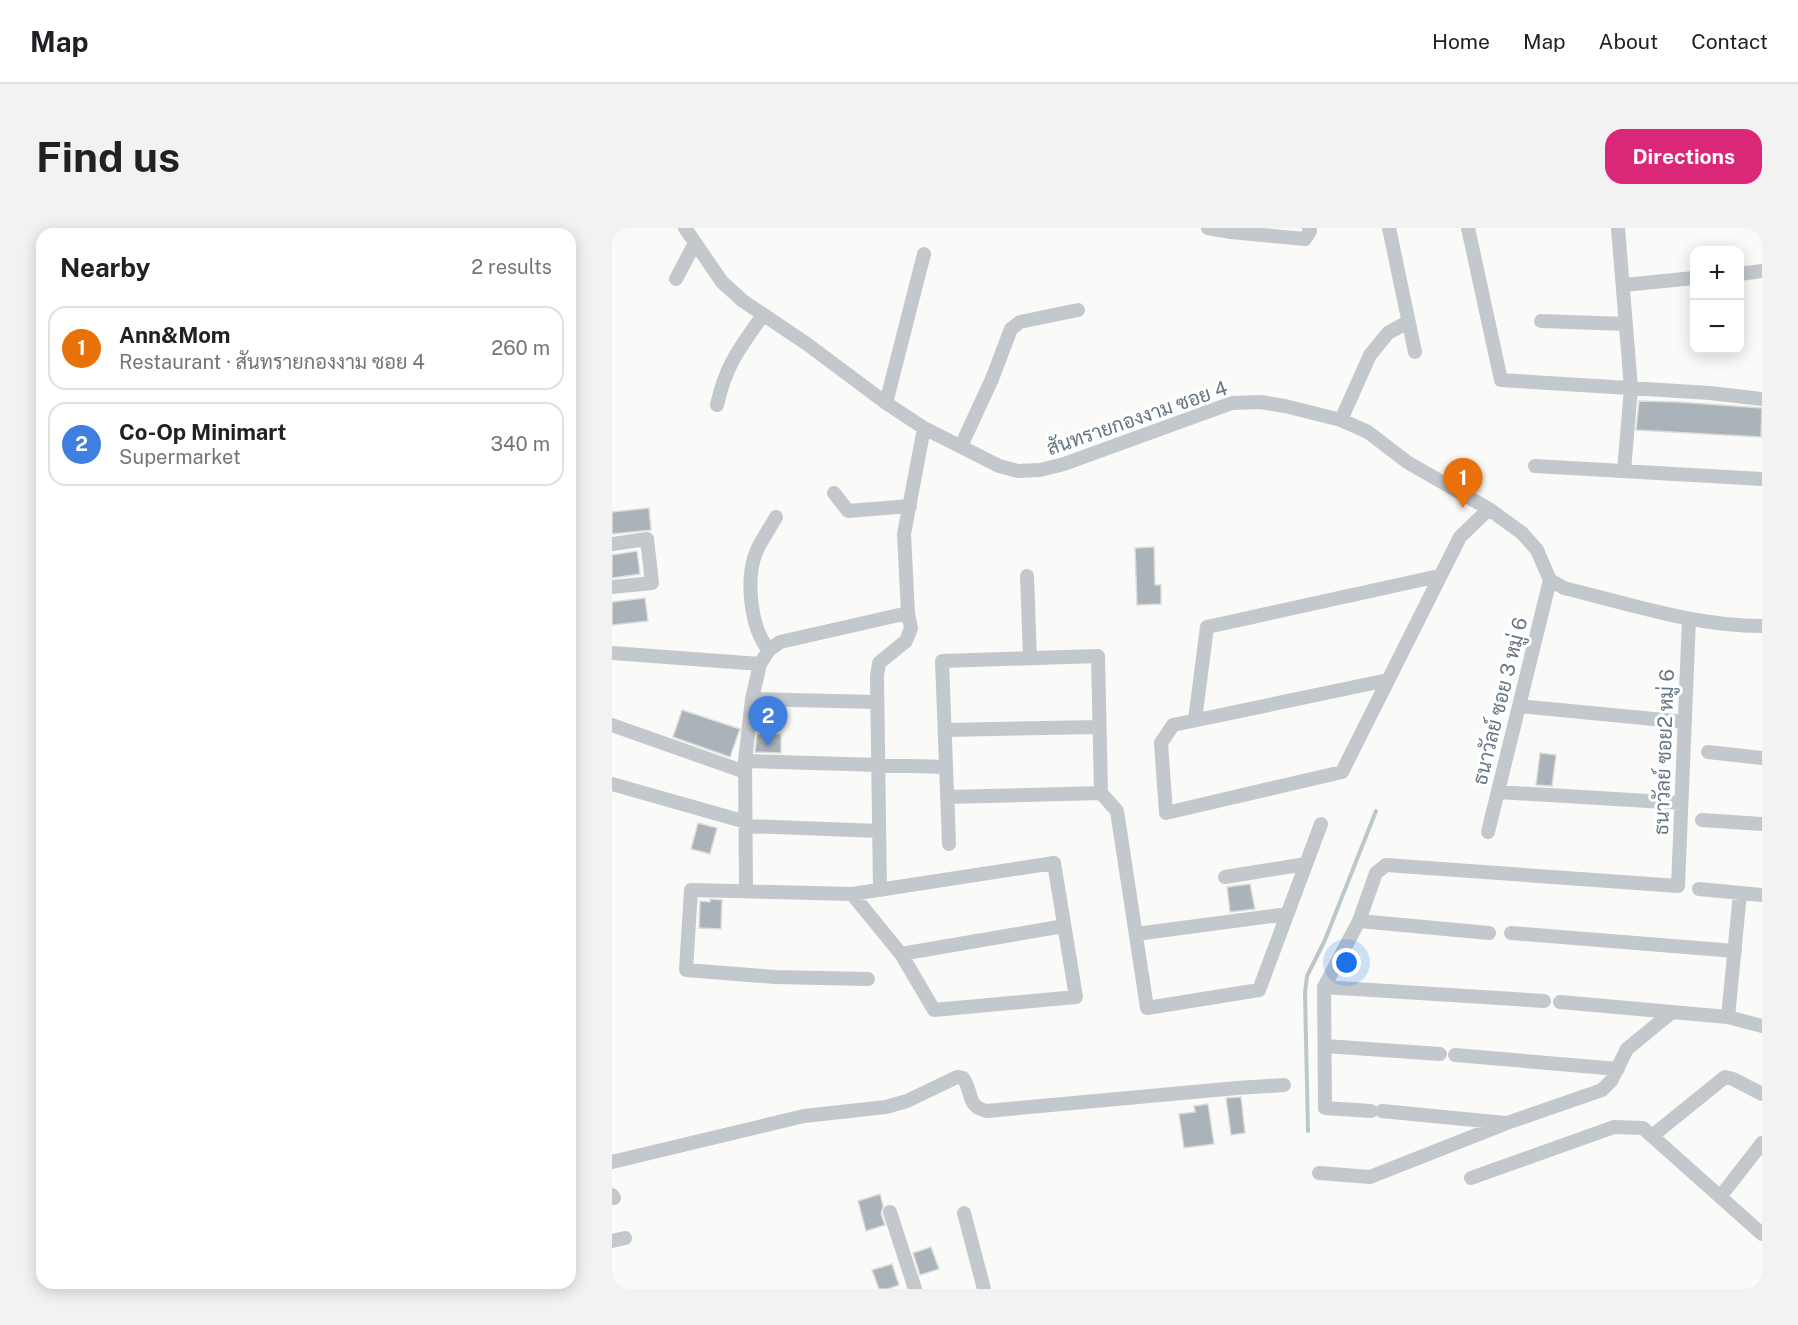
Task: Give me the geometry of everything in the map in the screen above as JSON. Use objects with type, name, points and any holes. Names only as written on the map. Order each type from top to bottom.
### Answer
[{"type":"street","name":"สันทรายกองงาม ซอย 4","points":[[685,228],[722,282],[743,301],[924,428],[999,466],[1018,471],[1040,470],[1064,464],[1232,403],[1277,404],[1341,420],[1368,432],[1407,462],[1490,509],[1522,533],[1537,550],[1550,580]]},
{"type":"street","points":[[1208,228],[1305,239],[1310,231],[1309,228]]},
{"type":"street","points":[[1389,228],[1415,352]]},
{"type":"street","points":[[1468,228],[1501,380],[1710,393],[1762,399]]},
{"type":"street","points":[[1618,228],[1631,388],[1624,471]]},
{"type":"street","points":[[676,279],[695,243]]},
{"type":"street","points":[[886,403],[924,254]]},
{"type":"street","points":[[1744,273],[1762,271]]},
{"type":"street","points":[[1624,285],[1690,278]]},
{"type":"street","points":[[961,446],[992,379],[1011,329],[1020,322],[1078,310]]},
{"type":"street","points":[[717,405],[722,380],[733,358],[763,315]]},
{"type":"street","points":[[1541,321],[1626,324]]},
{"type":"street","points":[[1341,420],[1370,355],[1388,333],[1408,322]]},
{"type":"street","points":[[880,890],[877,676],[879,663],[906,641],[911,628],[908,613],[904,534],[924,428]]},
{"type":"street","points":[[1535,466],[1762,479]]},
{"type":"street","points":[[834,493],[848,511],[910,506]]},
{"type":"street","points":[[1388,680],[1173,725],[1161,743],[1166,813],[1342,772],[1460,537],[1490,509]]},
{"type":"street","points":[[769,650],[763,643],[754,623],[751,598],[752,569],[756,552],[776,517]]},
{"type":"street","points":[[612,544],[647,539],[652,583],[612,587]]},
{"type":"street","points":[[1027,576],[1030,658]]},
{"type":"street","points":[[1195,720],[1208,627],[1439,576]]},
{"type":"street","points":[[1550,580],[1564,588],[1689,619],[1738,626],[1762,626]]},
{"type":"street","name":"ธนาวัลย์ ซอย 3 หมู่ 6","points":[[1488,832],[1550,580]]},
{"type":"street","points":[[747,891],[745,767],[752,699],[760,664],[769,650],[780,642],[908,613]]},
{"type":"street","name":"ธนาวัลย์ ซอย2 หมู่ 6","points":[[1359,921],[1376,873],[1386,865],[1678,886],[1689,619]]},
{"type":"street","points":[[612,653],[760,664]]},
{"type":"street","points":[[949,844],[942,661],[1098,656],[1101,793],[1118,812],[1147,1008],[1259,990],[1320,824]]},
{"type":"street","points":[[752,699],[876,702]]},
{"type":"street","points":[[1519,706],[1684,722]]},
{"type":"street","points":[[612,725],[745,767],[946,767]]},
{"type":"street","points":[[945,730],[1099,727]]},
{"type":"street","points":[[1708,752],[1762,758]]},
{"type":"street","points":[[612,784],[746,824],[879,831]]},
{"type":"street","points":[[1498,792],[1681,803]]},
{"type":"street","points":[[947,797],[1101,793]]},
{"type":"street","points":[[1702,820],[1762,824]]},
{"type":"street","points":[[852,894],[902,954],[934,1010],[1076,997],[1054,863],[852,894],[691,890],[686,970],[776,977],[868,979]]},
{"type":"street","points":[[1225,877],[1306,864]]},
{"type":"street","points":[[1699,889],[1762,895]]},
{"type":"street","points":[[1728,1017],[1740,893]]},
{"type":"street","points":[[1136,934],[1287,914]]},
{"type":"street","points":[[1489,933],[1359,921],[1324,987],[1325,1108],[1507,1123]]},
{"type":"street","points":[[902,954],[1064,926]]},
{"type":"street","points":[[1511,933],[1735,951]]},
{"type":"street","points":[[1324,987],[1544,1001]]},
{"type":"street","points":[[1560,1002],[1728,1017],[1762,1026]]},
{"type":"street","points":[[1319,1173],[1370,1177],[1507,1123],[1602,1090],[1611,1081],[1627,1049],[1672,1012]]},
{"type":"street","points":[[1324,1046],[1440,1054]]},
{"type":"street","points":[[1455,1055],[1618,1069]]},
{"type":"street","points":[[612,1162],[804,1116],[886,1107],[907,1101],[957,1077],[963,1078],[966,1082],[973,1103],[978,1109],[987,1111],[1284,1085]]},
{"type":"street","points":[[1652,1136],[1725,1077],[1762,1094]]},
{"type":"street","points":[[1471,1178],[1614,1127],[1643,1128],[1762,1234]]},
{"type":"street","points":[[1720,1197],[1762,1143]]},
{"type":"street","points":[[890,1212],[915,1289]]},
{"type":"street","points":[[964,1213],[984,1289]]},
{"type":"building","points":[[1639,401],[1762,408],[1761,437],[1636,430]]},
{"type":"building","points":[[649,508],[651,530],[612,534],[612,512]]},
{"type":"building","points":[[1154,547],[1155,585],[1161,585],[1161,604],[1137,605],[1135,548]]},
{"type":"building","points":[[637,551],[640,574],[612,578],[612,555]]},
{"type":"building","points":[[645,598],[648,621],[612,625],[612,602]]},
{"type":"building","points":[[682,710],[740,729],[730,757],[673,737]]},
{"type":"building","points":[[757,734],[781,734],[781,753],[755,752]]},
{"type":"building","points":[[1540,753],[1556,755],[1552,786],[1536,785]]},
{"type":"building","points":[[698,823],[717,828],[710,854],[691,849]]},
{"type":"building","points":[[1250,884],[1255,909],[1230,912],[1227,887]]},
{"type":"building","points":[[710,899],[722,900],[721,929],[699,928],[700,901],[710,902]]},
{"type":"building","points":[[1241,1097],[1245,1133],[1231,1135],[1226,1098]]},
{"type":"building","points":[[1208,1104],[1214,1144],[1184,1148],[1179,1114],[1195,1112],[1194,1106]]},
{"type":"building","points":[[880,1194],[883,1206],[881,1214],[885,1225],[866,1231],[858,1201]]},
{"type":"building","points":[[931,1247],[939,1269],[920,1275],[913,1253]]},
{"type":"building","points":[[892,1264],[899,1285],[879,1289],[872,1270]]},
{"type":"waterway","points":[[1308,1131],[1305,993],[1307,976],[1325,940],[1376,811]]},
{"type":"place","name":"Ann&Mom","points":[[1463,508]]},
{"type":"place","name":"Co-Op Minimart","points":[[768,746]]}]
